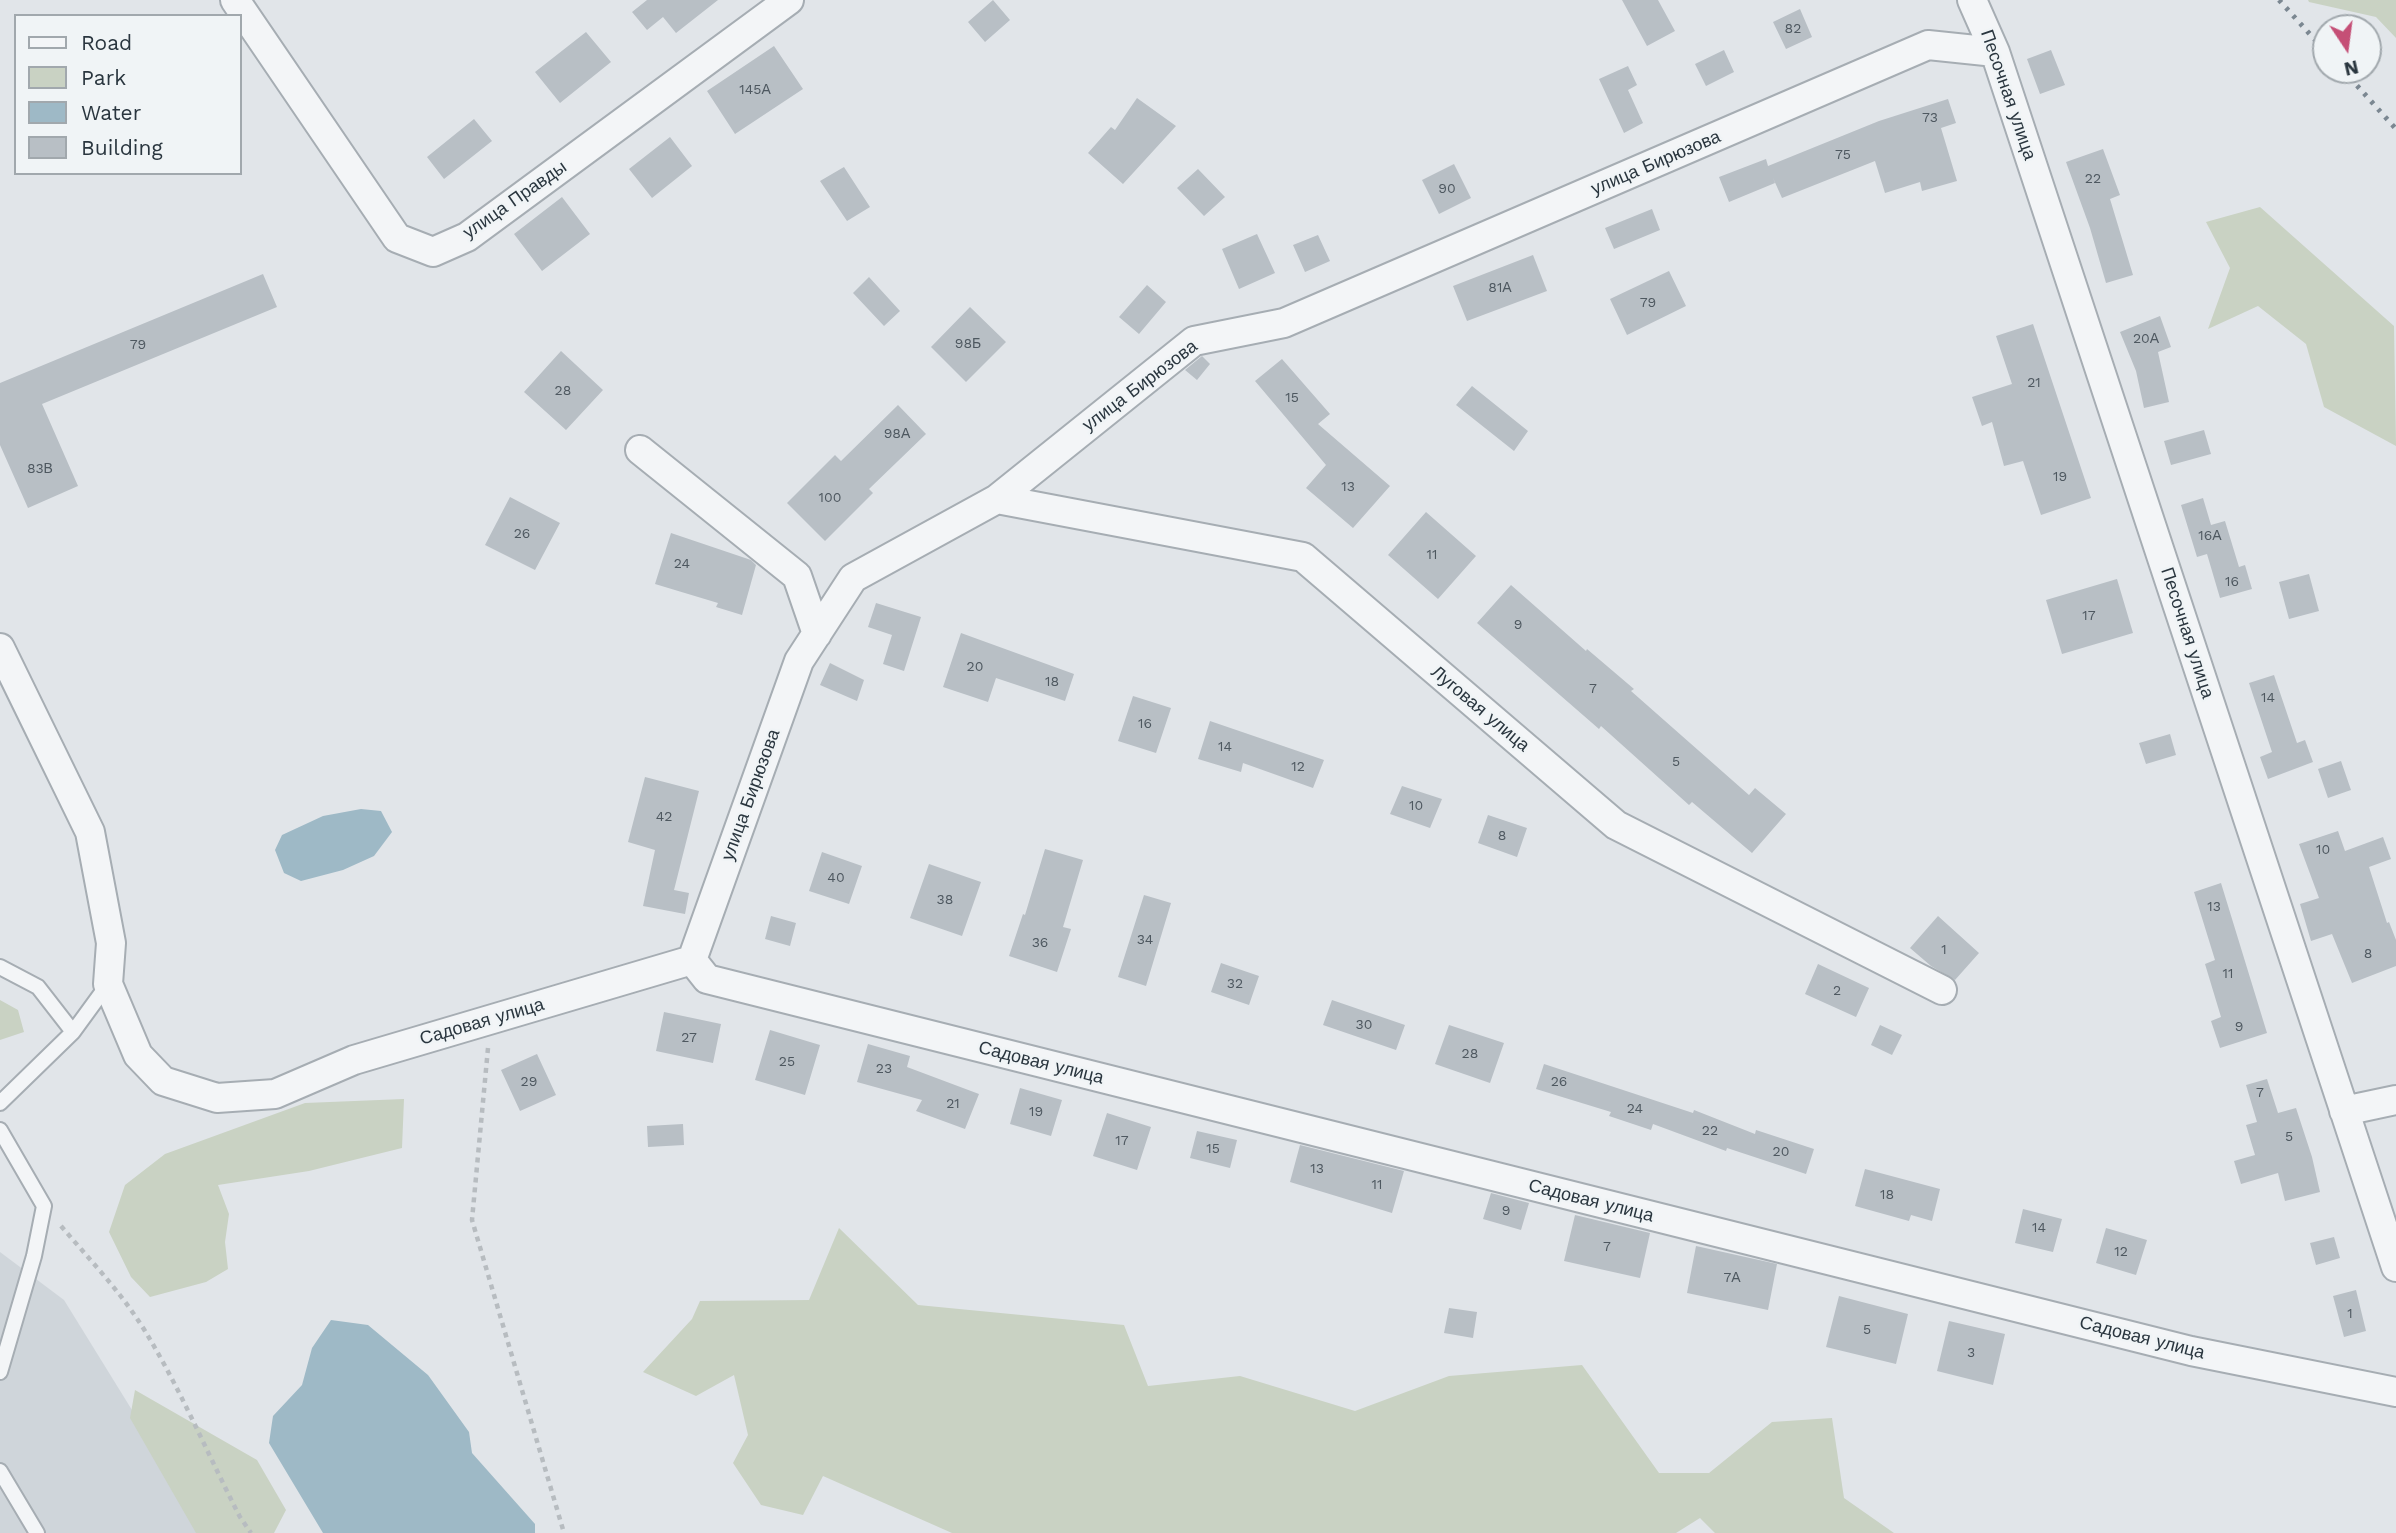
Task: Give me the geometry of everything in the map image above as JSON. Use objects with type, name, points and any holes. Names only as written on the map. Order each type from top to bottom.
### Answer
[{"type":"street","name":"улица Правды","points":[[235,0],[397,238],[433,252],[467,237],[789,0]]},
{"type":"street","name":"Песочная улица","points":[[1972,0],[1995,52],[2396,1267]]},
{"type":"street","name":"улица Бирюзова","points":[[692,960],[799,661],[853,578],[997,499],[1194,341],[1284,323],[1928,46],[1995,52]]},
{"type":"street","points":[[640,450],[797,576],[817,634]]},
{"type":"street","name":"Луговая улица","points":[[997,499],[1303,557],[1616,825],[1942,990]]},
{"type":"street","name":"Садовая улица","points":[[0,648],[90,832],[111,943],[108,984],[138,1055],[163,1081],[217,1098],[275,1094],[354,1060],[692,960],[707,979],[2191,1351],[2396,1392]]},
{"type":"street","points":[[2344,1111],[2396,1100]]},
{"type":"lane","points":[[0,967],[38,987],[73,1032]]},
{"type":"lane","points":[[0,1103],[73,1032],[108,984]]},
{"type":"lane","points":[[0,1129],[44,1206],[34,1256],[0,1372]]},
{"type":"lane","points":[[0,1471],[37,1533]]},
{"type":"path","points":[[491,1020],[471,1220],[564,1533]]},
{"type":"path","points":[[44,1206],[113,1286],[145,1330],[234,1505],[251,1533]]},
{"type":"shaded area","points":[[0,1252],[64,1300],[208,1533],[0,1533]]},
{"type":"green space","points":[[2308,0],[2396,0],[2396,38],[2382,23],[2382,14],[2363,14]]},
{"type":"green space","points":[[2260,207],[2394,326],[2396,446],[2324,407],[2306,344],[2258,306],[2208,329],[2230,268],[2206,222]]},
{"type":"green space","points":[[0,1000],[18,1010],[24,1032],[0,1040]]},
{"type":"green space","points":[[404,1099],[402,1148],[309,1171],[218,1185],[229,1214],[225,1242],[228,1269],[206,1282],[150,1297],[131,1277],[109,1232],[125,1185],[165,1154],[305,1103]]},
{"type":"green space","points":[[839,1228],[918,1305],[1124,1325],[1148,1386],[1240,1376],[1355,1411],[1449,1376],[1582,1365],[1659,1473],[1709,1473],[1772,1422],[1832,1418],[1844,1498],[1894,1533],[1715,1533],[1700,1518],[1676,1533],[952,1533],[823,1476],[803,1515],[761,1505],[733,1463],[748,1435],[734,1375],[696,1396],[643,1372],[692,1319],[700,1301],[809,1300]]},
{"type":"green space","points":[[135,1390],[257,1460],[286,1510],[274,1533],[196,1533],[130,1418]]},
{"type":"water","points":[[361,809],[381,811],[392,832],[374,856],[343,870],[301,881],[284,873],[275,850],[282,835],[323,816]]},
{"type":"water","points":[[331,1320],[368,1325],[428,1375],[469,1432],[472,1453],[535,1524],[535,1533],[323,1533],[269,1443],[273,1416],[302,1385],[312,1348]]},
{"type":"building","points":[[647,0],[718,0],[676,33],[663,17],[647,30],[632,12]]},
{"type":"building","points":[[993,0],[1010,20],[985,42],[968,22]]},
{"type":"building","points":[[1622,0],[1658,0],[1675,31],[1647,46]]},
{"type":"building","points":[[1800,9],[1812,37],[1786,49],[1773,22]]},
{"type":"building","points":[[586,32],[611,62],[560,103],[535,72]]},
{"type":"building","points":[[774,46],[803,89],[735,134],[707,91]]},
{"type":"building","points":[[1724,50],[1734,72],[1706,86],[1695,64]]},
{"type":"building","points":[[2051,50],[2065,85],[2040,94],[2027,59]]},
{"type":"building","points":[[1628,66],[1637,85],[1628,90],[1643,123],[1624,133],[1599,79]]},
{"type":"building","points":[[1137,98],[1176,126],[1123,184],[1088,153],[1111,127],[1115,130]]},
{"type":"building","points":[[1948,99],[1956,123],[1941,128],[1957,181],[1922,191],[1920,182],[1885,193],[1875,161],[1782,198],[1773,178],[1775,183],[1729,202],[1719,177],[1766,159],[1768,166],[1879,121]]},
{"type":"building","points":[[474,119],[492,141],[444,179],[427,157]]},
{"type":"building","points":[[670,137],[692,166],[652,198],[629,169]]},
{"type":"building","points":[[2103,149],[2120,195],[2110,199],[2133,275],[2106,283],[2066,162]]},
{"type":"building","points":[[1454,164],[1471,198],[1439,214],[1422,180]]},
{"type":"building","points":[[844,167],[870,207],[847,221],[820,181]]},
{"type":"building","points":[[1198,169],[1225,197],[1204,216],[1177,188]]},
{"type":"building","points":[[562,197],[590,234],[542,271],[514,234]]},
{"type":"building","points":[[1652,209],[1660,230],[1614,249],[1605,228]]},
{"type":"building","points":[[1257,234],[1275,273],[1239,289],[1222,249]]},
{"type":"building","points":[[1318,235],[1330,261],[1305,272],[1293,245]]},
{"type":"building","points":[[1533,255],[1547,291],[1467,321],[1453,286]]},
{"type":"building","points":[[1669,271],[1686,306],[1627,335],[1610,299]]},
{"type":"building","points":[[263,274],[277,307],[42,404],[78,486],[28,508],[0,445],[0,383]]},
{"type":"building","points":[[869,277],[900,311],[884,326],[853,293]]},
{"type":"building","points":[[1147,285],[1166,302],[1139,334],[1119,317]]},
{"type":"building","points":[[970,307],[1006,342],[966,382],[931,347]]},
{"type":"building","points":[[2160,316],[2171,347],[2158,352],[2169,402],[2144,408],[2136,371],[2120,332]]},
{"type":"building","points":[[2033,324],[2091,498],[2041,515],[2023,461],[2004,466],[1992,422],[1982,426],[1972,397],[2012,384],[1996,336]]},
{"type":"building","points":[[561,351],[603,390],[566,430],[524,392]]},
{"type":"building","points":[[1202,356],[1210,364],[1197,380],[1185,370]]},
{"type":"building","points":[[1282,359],[1330,414],[1318,424],[1390,486],[1353,528],[1306,488],[1326,465],[1255,381]]},
{"type":"building","points":[[1472,386],[1528,431],[1514,451],[1456,405]]},
{"type":"building","points":[[898,405],[926,434],[869,489],[873,493],[825,541],[787,503],[835,455],[841,461]]},
{"type":"building","points":[[2204,430],[2211,454],[2171,465],[2164,441]]},
{"type":"building","points":[[510,497],[560,523],[535,570],[485,545]]},
{"type":"building","points":[[2203,498],[2211,525],[2225,521],[2239,567],[2245,565],[2252,589],[2220,598],[2207,554],[2197,557],[2181,505]]},
{"type":"building","points":[[1426,512],[1476,556],[1438,599],[1388,555]]},
{"type":"building","points":[[671,533],[751,560],[756,565],[742,615],[716,607],[718,603],[655,584]]},
{"type":"building","points":[[2309,574],[2319,611],[2289,619],[2279,582]]},
{"type":"building","points":[[2117,579],[2133,633],[2062,654],[2046,600]]},
{"type":"building","points":[[1511,585],[1634,689],[1631,691],[1749,795],[1755,788],[1786,814],[1752,853],[1692,802],[1689,805],[1601,726],[1599,729],[1477,623]]},
{"type":"building","points":[[876,603],[921,617],[904,671],[883,664],[892,635],[868,627]]},
{"type":"building","points":[[961,633],[1074,674],[1065,701],[996,678],[988,702],[943,687]]},
{"type":"building","points":[[830,663],[864,680],[857,701],[820,685]]},
{"type":"building","points":[[2274,675],[2297,743],[2305,740],[2313,762],[2268,779],[2260,757],[2272,752],[2249,683]]},
{"type":"building","points":[[1133,696],[1171,708],[1156,753],[1118,741]]},
{"type":"building","points":[[1210,721],[1324,760],[1313,788],[1243,763],[1241,772],[1198,759]]},
{"type":"building","points":[[2170,734],[2176,755],[2146,764],[2139,743]]},
{"type":"building","points":[[2341,761],[2351,790],[2328,798],[2318,769]]},
{"type":"building","points":[[645,777],[699,791],[674,890],[689,893],[685,914],[643,906],[655,850],[628,842]]},
{"type":"building","points":[[1402,786],[1442,799],[1430,828],[1390,814]]},
{"type":"building","points":[[1488,815],[1527,828],[1517,857],[1478,843]]},
{"type":"building","points":[[2338,831],[2345,851],[2383,837],[2391,859],[2369,867],[2387,923],[2389,922],[2396,940],[2396,966],[2352,983],[2332,934],[2311,941],[2300,904],[2319,898],[2299,844]]},
{"type":"building","points":[[1045,849],[1083,860],[1063,927],[1071,929],[1057,972],[1009,956]]},
{"type":"building","points":[[822,852],[862,866],[849,904],[809,891]]},
{"type":"building","points":[[929,864],[981,882],[962,936],[910,918]]},
{"type":"building","points":[[2221,883],[2267,1033],[2220,1048],[2211,1021],[2221,1017],[2205,964],[2215,960],[2194,892]]},
{"type":"building","points":[[1144,895],[1171,903],[1146,986],[1118,977]]},
{"type":"building","points":[[771,916],[796,923],[790,946],[765,939]]},
{"type":"building","points":[[1938,916],[1979,953],[1955,980],[1931,966],[1910,948]]},
{"type":"building","points":[[1221,963],[1259,976],[1249,1005],[1211,992]]},
{"type":"building","points":[[1818,964],[1869,988],[1856,1017],[1805,994]]},
{"type":"building","points":[[1332,1000],[1405,1025],[1396,1050],[1323,1025]]},
{"type":"building","points":[[664,1012],[721,1024],[713,1063],[656,1051]]},
{"type":"building","points":[[1449,1025],[1504,1043],[1490,1083],[1435,1064]]},
{"type":"building","points":[[1880,1025],[1902,1035],[1892,1055],[1871,1045]]},
{"type":"building","points":[[770,1030],[820,1045],[805,1095],[755,1080]]},
{"type":"building","points":[[868,1044],[910,1056],[907,1067],[979,1094],[965,1129],[916,1111],[922,1100],[857,1082]]},
{"type":"building","points":[[537,1054],[556,1095],[520,1111],[501,1070]]},
{"type":"building","points":[[1544,1064],[1693,1113],[1694,1110],[1755,1134],[1756,1130],[1814,1149],[1806,1174],[1727,1148],[1726,1151],[1653,1124],[1651,1130],[1609,1116],[1611,1112],[1536,1089]]},
{"type":"building","points":[[2267,1079],[2278,1113],[2296,1108],[2320,1192],[2285,1201],[2278,1173],[2241,1184],[2234,1161],[2255,1155],[2246,1125],[2257,1122],[2246,1085]]},
{"type":"building","points":[[1020,1088],[1062,1100],[1051,1136],[1010,1124]]},
{"type":"building","points":[[1107,1113],[1151,1127],[1137,1170],[1093,1156]]},
{"type":"building","points":[[683,1124],[684,1145],[648,1147],[647,1126]]},
{"type":"building","points":[[1197,1131],[1237,1140],[1230,1168],[1190,1158]]},
{"type":"building","points":[[1300,1145],[1404,1171],[1392,1213],[1290,1182]]},
{"type":"building","points":[[1865,1169],[1940,1189],[1932,1221],[1911,1215],[1909,1221],[1855,1206]]},
{"type":"building","points":[[1491,1193],[1529,1203],[1521,1230],[1483,1219]]},
{"type":"building","points":[[2023,1209],[2062,1219],[2053,1252],[2015,1243]]},
{"type":"building","points":[[1575,1215],[1650,1233],[1640,1278],[1564,1261]]},
{"type":"building","points":[[2106,1228],[2147,1240],[2136,1275],[2096,1263]]},
{"type":"building","points":[[2334,1237],[2340,1258],[2316,1265],[2310,1243]]},
{"type":"building","points":[[1696,1246],[1777,1264],[1768,1310],[1687,1293]]},
{"type":"building","points":[[2356,1290],[2366,1331],[2344,1337],[2333,1296]]},
{"type":"building","points":[[1839,1296],[1908,1314],[1896,1364],[1826,1347]]},
{"type":"building","points":[[1449,1308],[1477,1312],[1473,1338],[1444,1333]]},
{"type":"building","points":[[1949,1321],[2005,1334],[1993,1385],[1937,1371]]},
{"type":"railway","points":[[2279,0],[2312,37]]},
{"type":"railway","points":[[2356,84],[2396,129]]}]
